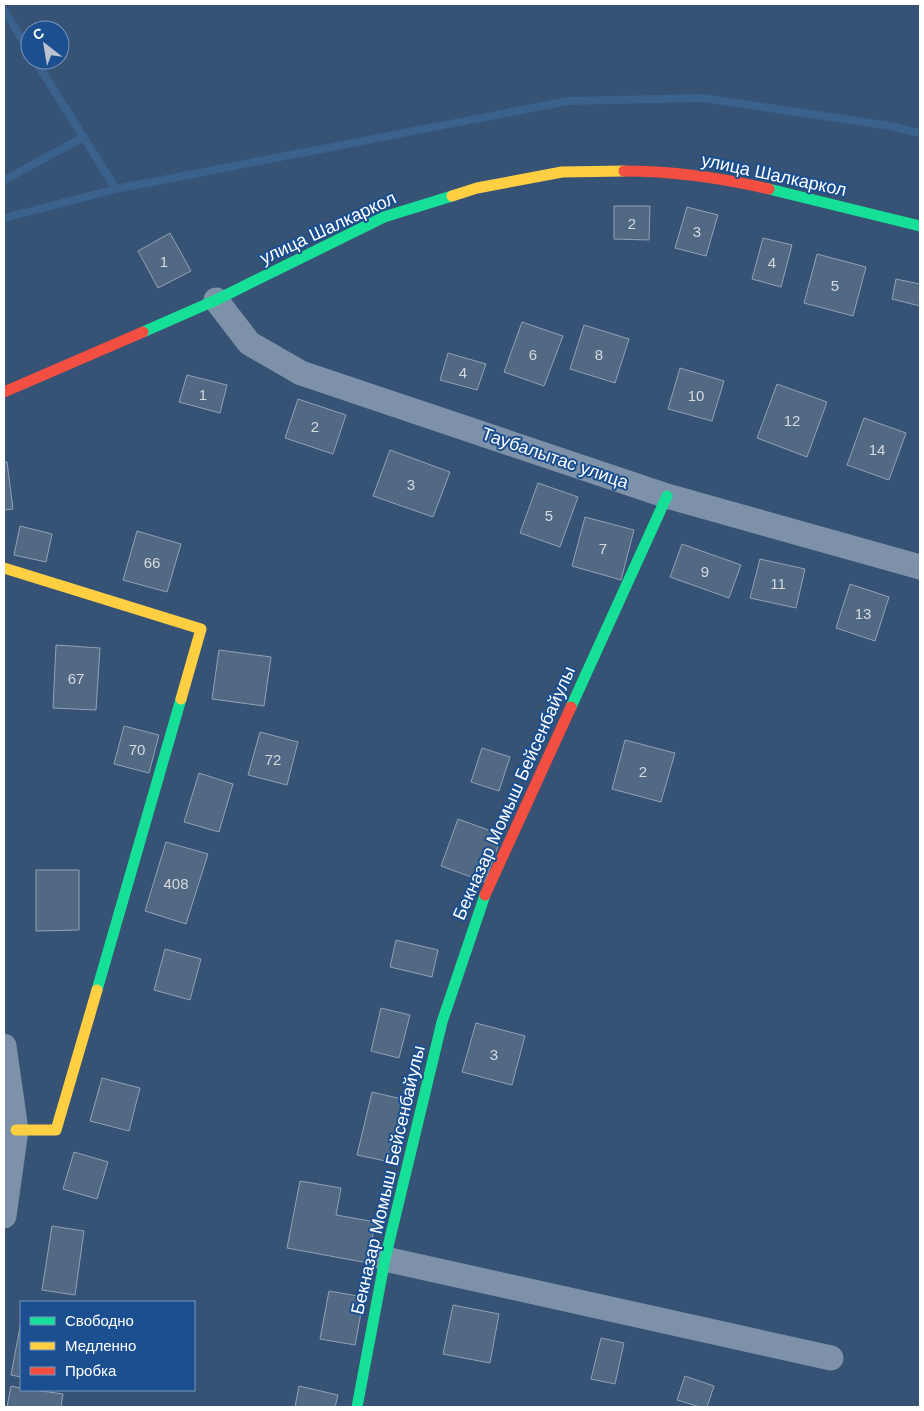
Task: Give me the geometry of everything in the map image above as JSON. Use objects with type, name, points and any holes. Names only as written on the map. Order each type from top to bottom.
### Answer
[{"type":"street","name":"улица Шалкаркол","points":[[4,392],[216,300],[384,217],[477,188],[562,172],[649,171],[734,181],[920,226]]},
{"type":"street","name":"Таубалытас улица","points":[[216,300],[250,344],[302,373],[667,496],[920,567]]},
{"type":"street","name":"Бекназар Момыш Бейсенбайулы","points":[[358,1407],[385,1259],[442,1022],[481,904],[667,496]]},
{"type":"street","points":[[4,568],[201,629],[56,1130],[16,1130]]},
{"type":"street","points":[[4,1046],[16,1130],[4,1216]]},
{"type":"street","points":[[385,1259],[831,1358]]},
{"type":"building","points":[[614,206],[650,206],[649,240],[614,239]]},
{"type":"building","points":[[687,207],[718,215],[706,256],[675,248]]},
{"type":"building","points":[[170,233],[191,271],[158,288],[138,251]]},
{"type":"building","points":[[763,238],[792,245],[781,287],[752,279]]},
{"type":"building","points":[[817,254],[866,267],[853,316],[804,303]]},
{"type":"building","points":[[896,279],[920,284],[920,306],[892,299]]},
{"type":"building","points":[[522,322],[563,336],[544,386],[504,372]]},
{"type":"building","points":[[584,325],[629,339],[615,383],[570,369]]},
{"type":"building","points":[[448,353],[486,364],[477,390],[440,380]]},
{"type":"building","points":[[680,368],[724,381],[712,421],[668,409]]},
{"type":"building","points":[[187,375],[227,385],[220,413],[179,402]]},
{"type":"building","points":[[777,384],[827,402],[807,457],[757,438]]},
{"type":"building","points":[[298,399],[346,415],[333,454],[285,438]]},
{"type":"building","points":[[864,418],[906,433],[889,480],[847,465]]},
{"type":"building","points":[[390,450],[450,472],[433,517],[373,496]]},
{"type":"building","points":[[4,462],[7,462],[13,509],[4,510]]},
{"type":"building","points":[[538,483],[578,497],[560,547],[520,533]]},
{"type":"building","points":[[585,517],[634,530],[621,580],[572,566]]},
{"type":"building","points":[[20,526],[52,534],[46,562],[14,555]]},
{"type":"building","points":[[137,531],[181,544],[167,592],[123,580]]},
{"type":"building","points":[[682,544],[741,565],[729,598],[670,577]]},
{"type":"building","points":[[760,559],[805,569],[796,608],[750,598]]},
{"type":"building","points":[[850,584],[889,597],[875,641],[836,628]]},
{"type":"building","points":[[56,645],[100,648],[96,710],[53,708]]},
{"type":"building","points":[[219,650],[271,657],[264,706],[212,699]]},
{"type":"building","points":[[124,726],[159,735],[149,773],[114,764]]},
{"type":"building","points":[[260,732],[298,742],[287,785],[248,775]]},
{"type":"building","points":[[625,740],[675,753],[661,802],[612,789]]},
{"type":"building","points":[[482,748],[510,757],[499,791],[471,782]]},
{"type":"building","points":[[199,773],[233,784],[219,832],[184,822]]},
{"type":"building","points":[[458,819],[502,835],[485,882],[441,866]]},
{"type":"building","points":[[166,842],[208,854],[186,924],[145,911]]},
{"type":"building","points":[[36,870],[79,870],[79,930],[36,931]]},
{"type":"building","points":[[396,940],[438,950],[432,977],[390,967]]},
{"type":"building","points":[[165,949],[201,959],[190,1000],[154,990]]},
{"type":"building","points":[[381,1008],[410,1015],[399,1058],[371,1051]]},
{"type":"building","points":[[476,1023],[525,1036],[512,1085],[462,1072]]},
{"type":"building","points":[[102,1078],[140,1088],[129,1131],[90,1121]]},
{"type":"building","points":[[372,1092],[410,1101],[395,1163],[357,1155]]},
{"type":"building","points":[[74,1152],[108,1162],[97,1199],[63,1189]]},
{"type":"building","points":[[300,1181],[341,1188],[336,1215],[375,1222],[368,1263],[287,1248]]},
{"type":"building","points":[[52,1226],[84,1231],[75,1295],[42,1290]]},
{"type":"building","points":[[329,1291],[364,1297],[355,1345],[320,1339]]},
{"type":"building","points":[[453,1305],[499,1314],[490,1363],[443,1354]]},
{"type":"building","points":[[20,1327],[20,1377],[11,1375]]},
{"type":"building","points":[[601,1338],[624,1343],[615,1384],[591,1379]]},
{"type":"building","points":[[685,1376],[714,1386],[707,1407],[700,1407],[677,1400]]},
{"type":"building","points":[[11,1386],[20,1388],[20,1391],[63,1394],[61,1407],[7,1407]]},
{"type":"building","points":[[299,1386],[338,1395],[335,1407],[295,1407]]},
{"type":"waterway","points":[[4,10],[20,36]]},
{"type":"waterway","points":[[41,70],[116,189]]},
{"type":"waterway","points":[[4,218],[116,189],[568,101],[703,98],[890,126],[920,133]]},
{"type":"waterway","points":[[4,180],[84,137]]},
{"type":"traffic: fast","points":[[769,189],[920,226]]},
{"type":"traffic: fast","points":[[143,332],[216,300],[384,217],[452,196]]},
{"type":"traffic: fast","points":[[571,707],[667,496]]},
{"type":"traffic: fast","points":[[97,990],[181,699]]},
{"type":"traffic: fast","points":[[357,1407],[385,1259],[442,1022],[485,895]]},
{"type":"traffic: slow","points":[[452,196],[477,188],[562,172],[624,171]]},
{"type":"traffic: slow","points":[[4,568],[201,629],[181,699]]},
{"type":"traffic: slow","points":[[16,1130],[56,1130],[97,990]]},
{"type":"traffic: jam","points":[[624,171],[697,176],[769,189]]},
{"type":"traffic: jam","points":[[4,392],[143,332]]},
{"type":"traffic: jam","points":[[485,895],[571,707]]}]
